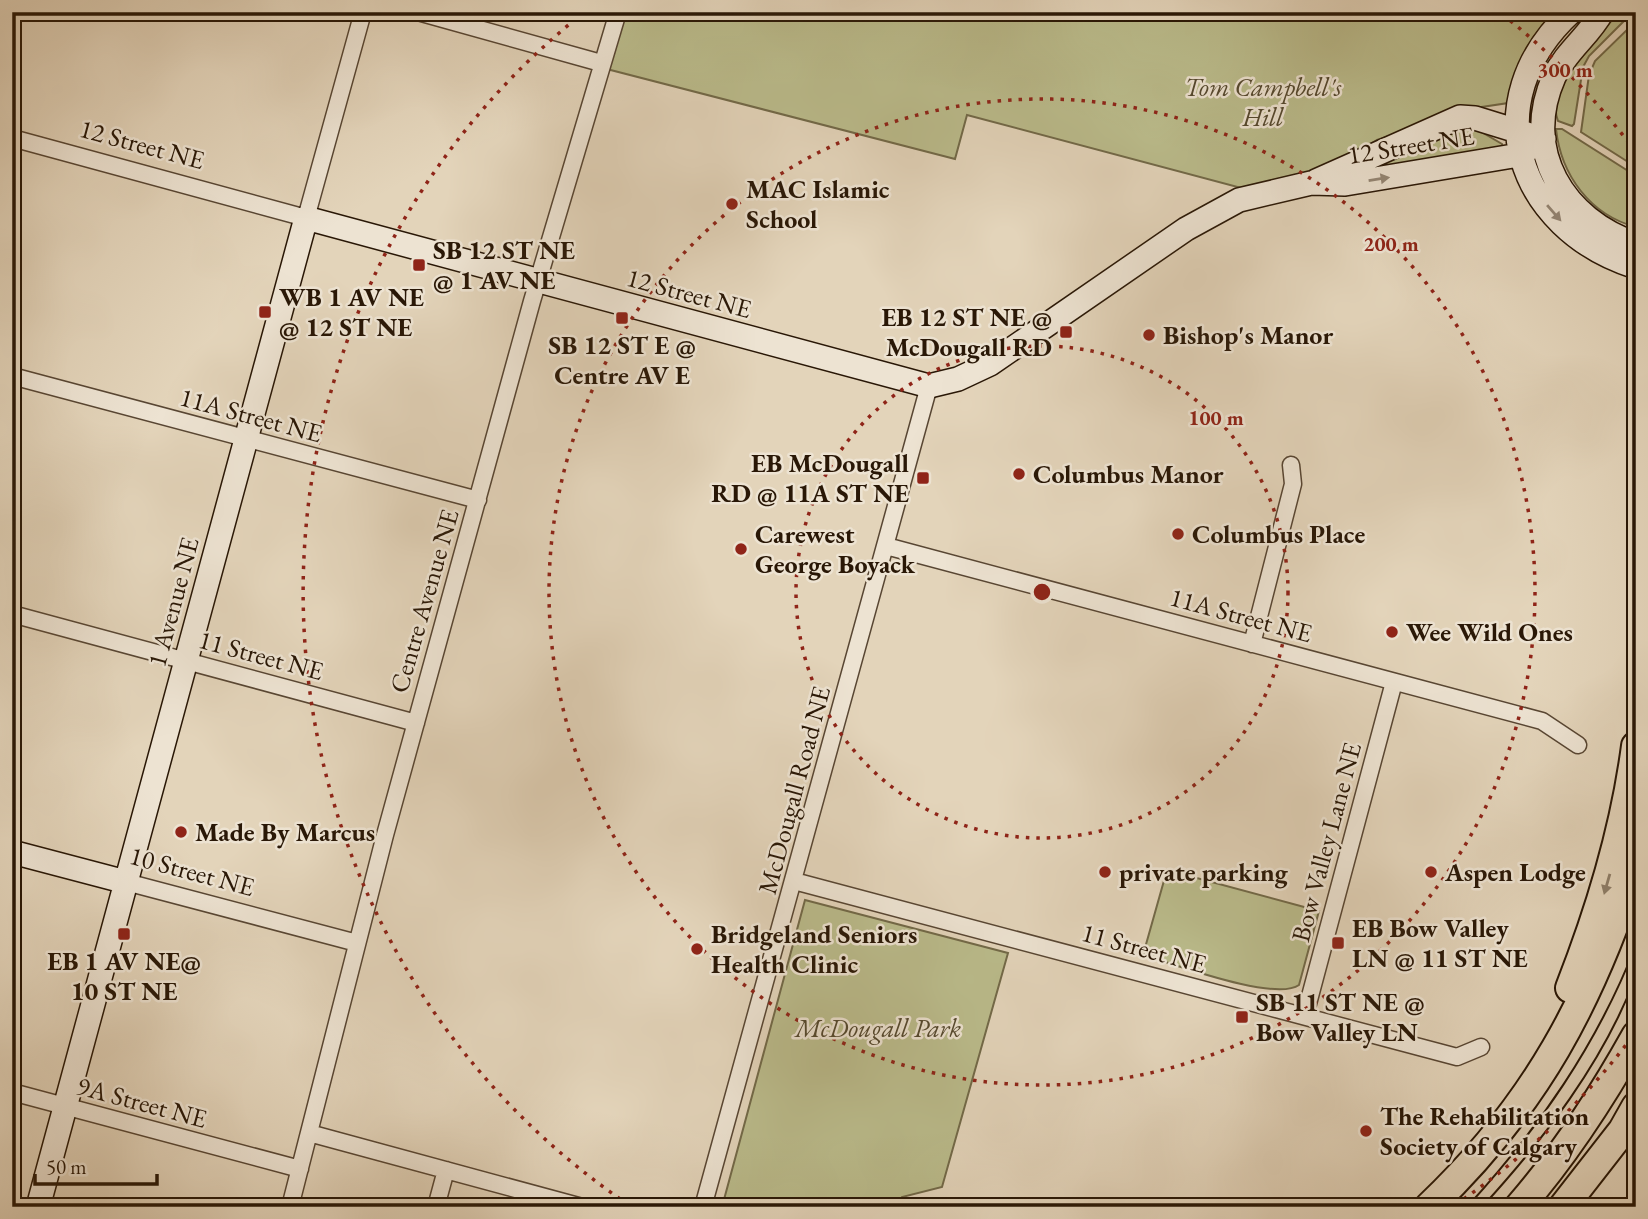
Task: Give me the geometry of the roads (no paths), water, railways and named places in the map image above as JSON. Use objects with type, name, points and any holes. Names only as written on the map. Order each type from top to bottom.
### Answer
[{"type":"highway","points":[[1556,1051],[1558,1017],[1592,933],[1610,873],[1636,746]]},
{"type":"highway","points":[[1429,1207],[1509,1119],[1556,1051],[1602,960],[1636,862]]},
{"type":"highway","points":[[1519,1207],[1552,1168],[1605,1092],[1636,1036]]},
{"type":"highway","points":[[1563,1207],[1623,1130],[1636,1107]]},
{"type":"street","name":"1 Avenue NE","points":[[38,1207],[363,12]]},
{"type":"street","points":[[418,12],[601,62]]},
{"type":"street","name":"Centre Avenue NE","points":[[290,1207],[416,723],[601,62],[618,12]]},
{"type":"street","points":[[1571,12],[1544,42],[1530,64],[1516,131],[1519,155],[1541,198],[1568,229],[1591,248],[1636,267]]},
{"type":"street","points":[[1602,12],[1571,48],[1555,77],[1545,105],[1544,139],[1554,175],[1578,213],[1598,229],[1636,244]]},
{"type":"street","name":"12 Street NE","points":[[1311,183],[1460,117],[1475,118],[1544,139]]},
{"type":"street","name":"12 Street NE","points":[[12,138],[929,386],[958,379],[989,364],[1218,210],[1260,193],[1311,183],[1345,184],[1519,155]]},
{"type":"street","points":[[1519,155],[1544,139]]},
{"type":"street","name":"11A Street NE","points":[[12,376],[478,500]]},
{"type":"street","name":"McDougall Road NE","points":[[703,1207],[929,386]]},
{"type":"street","points":[[1252,644],[1293,484],[1291,465]]},
{"type":"street","name":"11A Street NE","points":[[886,546],[1542,721],[1578,745]]},
{"type":"street","name":"11 Street NE","points":[[12,614],[416,723]]},
{"type":"street","name":"Bow Valley Lane NE","points":[[1306,1015],[1394,681]]},
{"type":"street","name":"10 Street NE","points":[[12,852],[357,943]]},
{"type":"street","name":"11 Street NE","points":[[794,881],[1457,1056],[1481,1047]]},
{"type":"street","name":"9A Street NE","points":[[12,1092],[300,1169]]},
{"type":"street","points":[[309,1133],[559,1204],[582,1207]]},
{"type":"street","points":[[436,1207],[446,1170]]},
{"type":"tram line","points":[[1467,1207],[1518,1147],[1564,1084],[1603,1017],[1636,945]]},
{"type":"tram line","points":[[1482,1207],[1528,1154],[1570,1099],[1607,1039],[1636,976]]},
{"type":"place","name":"MAC Islamic School","points":[[732,204]]},
{"type":"place","name":"SB 12 ST NE @ 1 AV NE","points":[[419,265]]},
{"type":"place","name":"WB 1 AV NE @ 12 ST NE","points":[[265,312]]},
{"type":"place","name":"SB 12 ST E @ Centre AV E","points":[[622,318]]},
{"type":"place","name":"EB 12 ST NE @ McDougall RD","points":[[1066,332]]},
{"type":"place","name":"Bishop's Manor","points":[[1149,335]]},
{"type":"place","name":"Columbus Manor","points":[[1019,474]]},
{"type":"place","name":"EB McDougall RD @ 11A ST NE","points":[[923,478]]},
{"type":"place","name":"Columbus Place","points":[[1178,534]]},
{"type":"place","name":"Carewest George Boyack","points":[[741,549]]},
{"type":"place","name":"Wee Wild Ones","points":[[1392,632]]},
{"type":"place","name":"Made By Marcus","points":[[181,832]]},
{"type":"place","name":"private parking","points":[[1105,872]]},
{"type":"place","name":"Aspen Lodge","points":[[1431,872]]},
{"type":"place","name":"EB 1 AV NE@ 10 ST NE","points":[[124,934]]},
{"type":"place","name":"EB Bow Valley LN @ 11 ST NE","points":[[1338,943]]},
{"type":"place","name":"Bridgeland Seniors Health Clinic","points":[[697,949]]},
{"type":"place","name":"SB 11 ST NE @ Bow Valley LN","points":[[1242,1017]]},
{"type":"place","name":"The Rehabilitation Society of Calgary","points":[[1366,1131]]},
{"type":"park label","name":"Tom Campbell's Hill","points":[[1263,102]]},
{"type":"park label","name":"McDougall Park","points":[[878,1028]]}]
